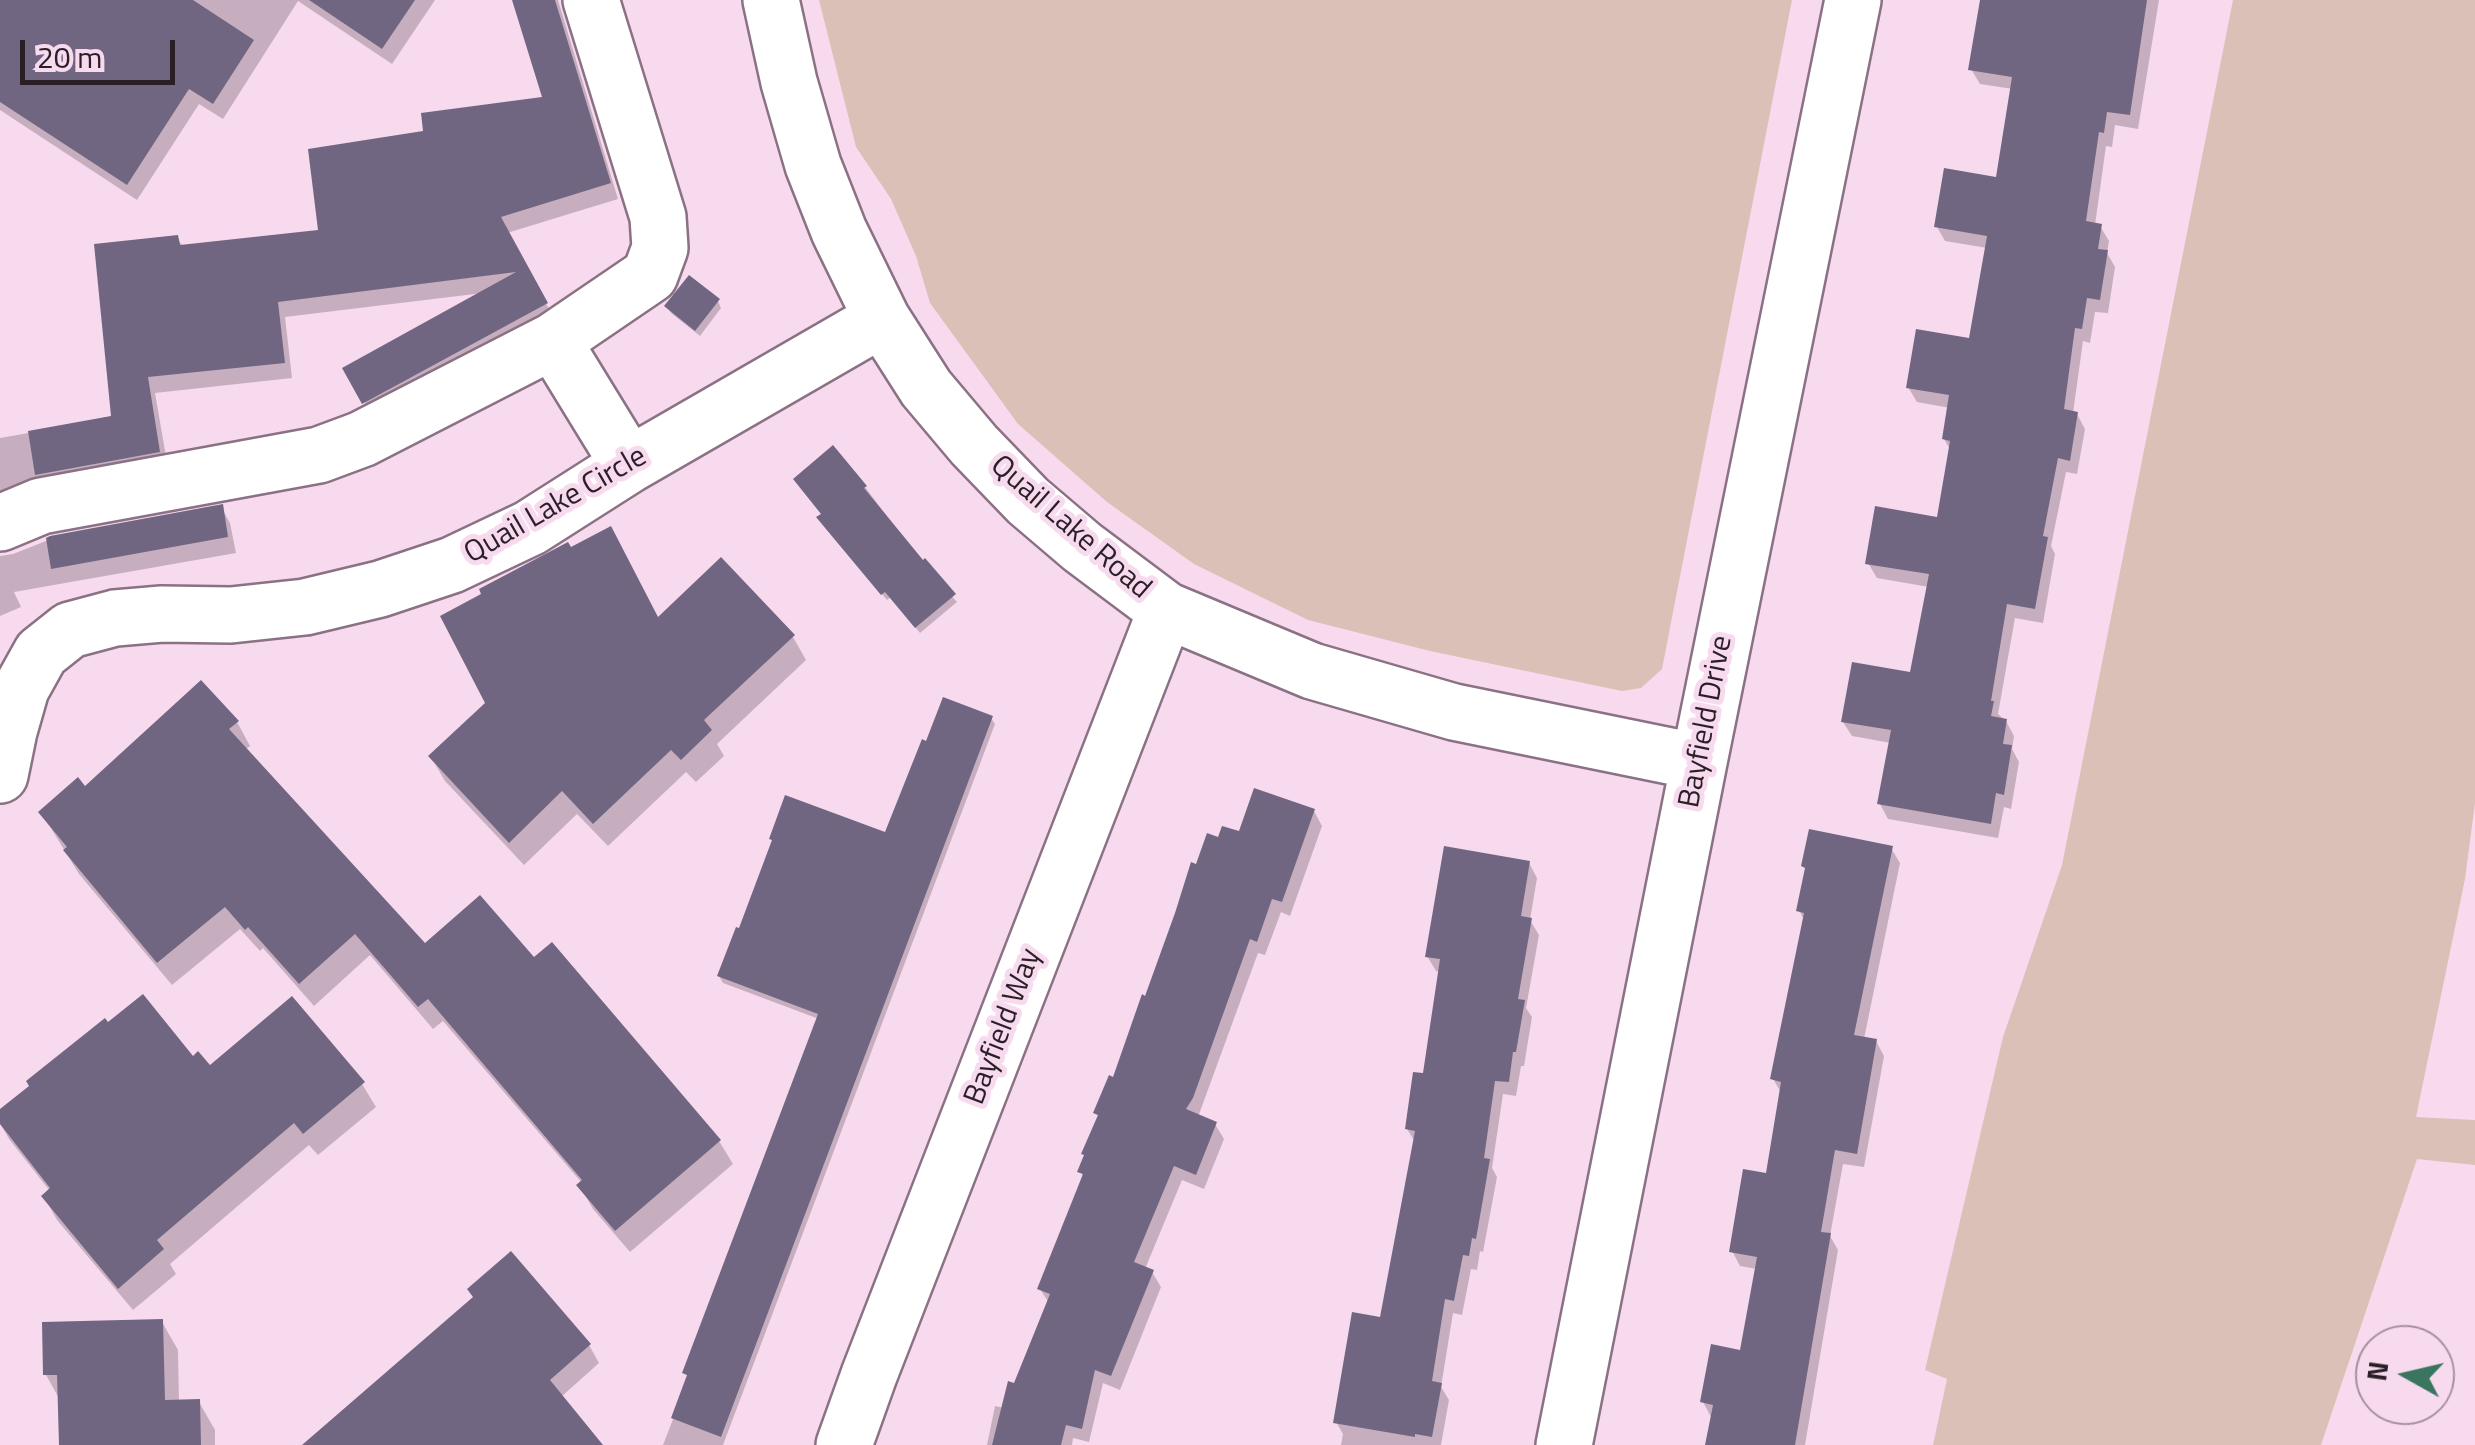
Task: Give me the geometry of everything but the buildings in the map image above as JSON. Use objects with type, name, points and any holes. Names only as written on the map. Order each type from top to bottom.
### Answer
[{"type":"street","points":[[0,522],[41,506],[319,455],[362,439],[553,341],[650,274],[660,248],[658,217],[591,0]]},
{"type":"street","name":"Quail Lake Road","points":[[770,0],[813,165],[882,319],[926,388],[974,445],[1082,547],[1166,610],[1312,672],[1454,712],[1699,762]]},
{"type":"street","name":"Bayfield Drive","points":[[1564,1445],[1853,0]]},
{"type":"street","name":"Quail Lake Circle","points":[[0,775],[22,689],[41,654],[70,630],[115,618],[231,615],[306,607],[380,589],[452,565],[530,528],[629,465],[882,319]]},
{"type":"street","points":[[553,341],[629,465]]},
{"type":"street","name":"Bayfield Way","points":[[844,1445],[1166,610]]},
{"type":"shaded area","points":[[819,0],[1792,0],[1662,669],[1641,688],[1622,691],[1430,651],[1308,620],[1194,564],[1107,502],[1018,424],[930,303],[916,256],[891,199],[856,147]]},
{"type":"shaded area","points":[[2233,0],[2475,0],[2475,803],[2465,879],[2416,1117],[2475,1120],[2475,1165],[2417,1159],[2361,1325],[2355,1325],[2355,1344],[2321,1445],[1933,1445],[1947,1379],[1925,1370],[2003,1037],[2062,865]]}]
